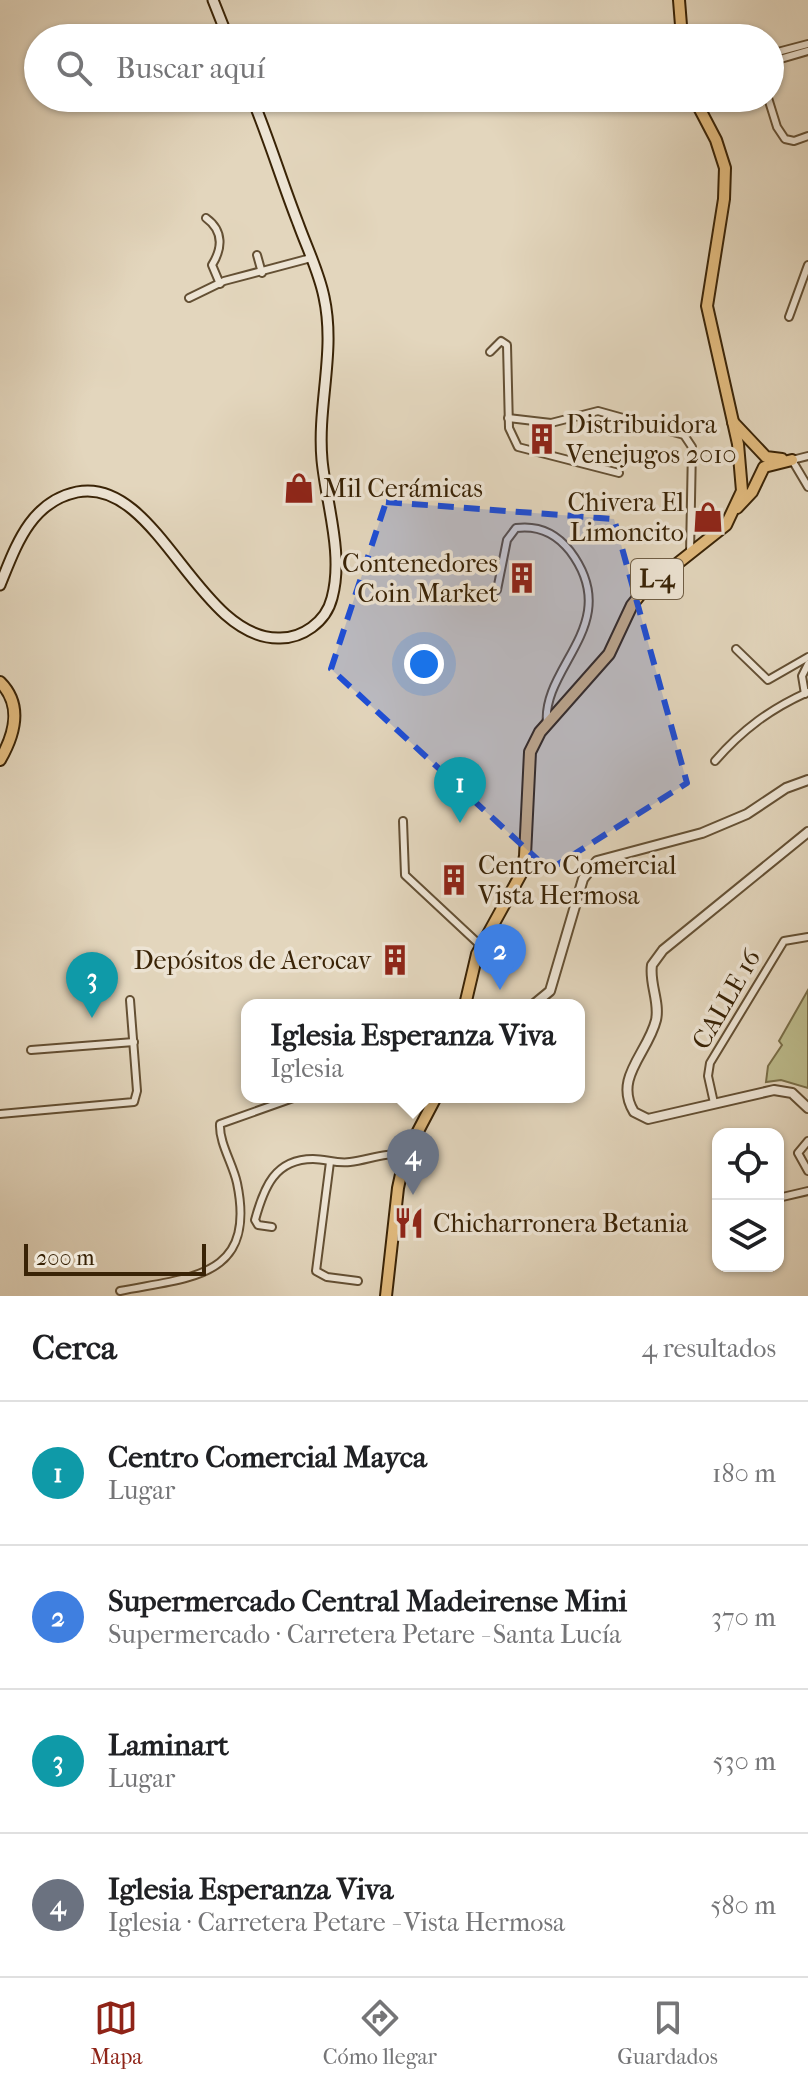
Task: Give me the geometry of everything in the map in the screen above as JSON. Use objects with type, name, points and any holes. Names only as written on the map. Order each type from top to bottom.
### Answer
[{"type":"main road","points":[[213,0],[222,24]]},
{"type":"main road","points":[[679,0],[681,24]]},
{"type":"main road","points":[[0,585],[33,516],[68,495],[99,491],[131,507],[192,579],[241,626],[267,637],[287,638],[305,632],[321,619],[333,597],[335,576],[321,441],[331,330],[324,294],[257,112]]},
{"type":"main road","points":[[701,112],[716,140],[725,168],[724,199],[707,306],[743,479],[736,510]]},
{"type":"main road","points":[[733,422],[766,457],[792,460]]},
{"type":"main road","points":[[736,510],[752,492],[764,467],[792,460]]},
{"type":"main road","name":"L-4","points":[[466,999],[480,945],[521,874],[525,856],[530,752],[547,724],[609,654],[632,605],[644,590],[718,533],[736,510]]},
{"type":"main road","points":[[0,682],[11,696],[15,716],[0,760]]},
{"type":"main road","points":[[386,1296],[398,1188],[405,1156],[433,1103]]},
{"type":"street","points":[[784,50],[808,44]]},
{"type":"street","points":[[784,58],[808,51]]},
{"type":"street","points":[[772,112],[785,139],[794,141],[808,136]]},
{"type":"street","points":[[206,218],[217,230],[221,245],[221,252],[212,265],[220,284]]},
{"type":"street","points":[[257,255],[262,273]]},
{"type":"street","points":[[189,298],[220,284],[311,258]]},
{"type":"street","points":[[789,317],[808,265]]},
{"type":"street","points":[[490,352],[501,341],[507,345],[508,418],[513,439],[525,451],[619,473]]},
{"type":"street","points":[[508,418],[551,423],[598,411],[684,435],[692,447],[690,554]]},
{"type":"street","points":[[808,456],[792,460],[808,487]]},
{"type":"street","points":[[497,590],[507,540],[516,528],[538,528],[551,533],[576,559],[584,578],[588,598],[584,625],[549,702],[547,724]]},
{"type":"street","points":[[736,649],[768,680],[808,657]]},
{"type":"street","points":[[715,761],[740,732],[764,714],[806,693],[802,676],[808,664]]},
{"type":"street","points":[[540,999],[550,991],[583,879],[597,861],[702,833],[747,814],[786,788],[808,780]]},
{"type":"street","points":[[403,821],[405,875],[480,945]]},
{"type":"street","points":[[808,832],[663,950],[652,965],[656,1018],[628,1078],[628,1101],[634,1112],[648,1119],[783,1091],[792,1093],[808,1108]]},
{"type":"street","name":"CALLE 16","points":[[714,1103],[708,1076],[710,1063],[784,941],[798,936],[808,937]]},
{"type":"street","points":[[0,1114],[134,1102],[137,1091],[130,1000]]},
{"type":"street","points":[[31,1050],[134,1042]]},
{"type":"street","points":[[120,1291],[201,1274],[217,1267],[226,1257],[238,1228],[240,1203],[220,1124],[279,1103]]},
{"type":"street","points":[[808,1141],[798,1153],[808,1171]]},
{"type":"street","points":[[272,1227],[258,1225],[255,1220],[261,1199],[274,1174],[287,1163],[313,1159],[350,1162],[391,1154],[405,1156]]},
{"type":"street","points":[[330,1162],[316,1271],[327,1277],[358,1281]]},
{"type":"street","points":[[784,1197],[808,1191]]},
{"type":"highlighted area","points":[[386,502],[614,519],[687,783],[549,870],[331,669]]},
{"type":"shaded area","points":[[808,990],[808,1088],[781,1080],[766,1082],[768,1066],[782,1045],[779,1041]]},
{"type":"place","name":"Distribuidora Venejugos 2010","points":[[542,439]]},
{"type":"place","name":"Mil Cerámicas","points":[[299,488]]},
{"type":"place","name":"Chivera El Limoncito","points":[[708,517]]},
{"type":"place","name":"Contenedores Coin Market","points":[[522,578]]},
{"type":"place","name":"Centro Comercial Mayca","points":[[460,823]]},
{"type":"place","name":"Centro Comercial Vista Hermosa","points":[[454,880]]},
{"type":"place","name":"Depósitos de Aerocav","points":[[395,960]]},
{"type":"place","name":"Supermercado Central Madeirense Mini","points":[[500,990]]},
{"type":"place","name":"Laminart","points":[[92,1018]]},
{"type":"place","name":"Iglesia Esperanza Viva","points":[[413,1195]]},
{"type":"place","name":"Chicharronera Betania","points":[[409,1223]]}]
